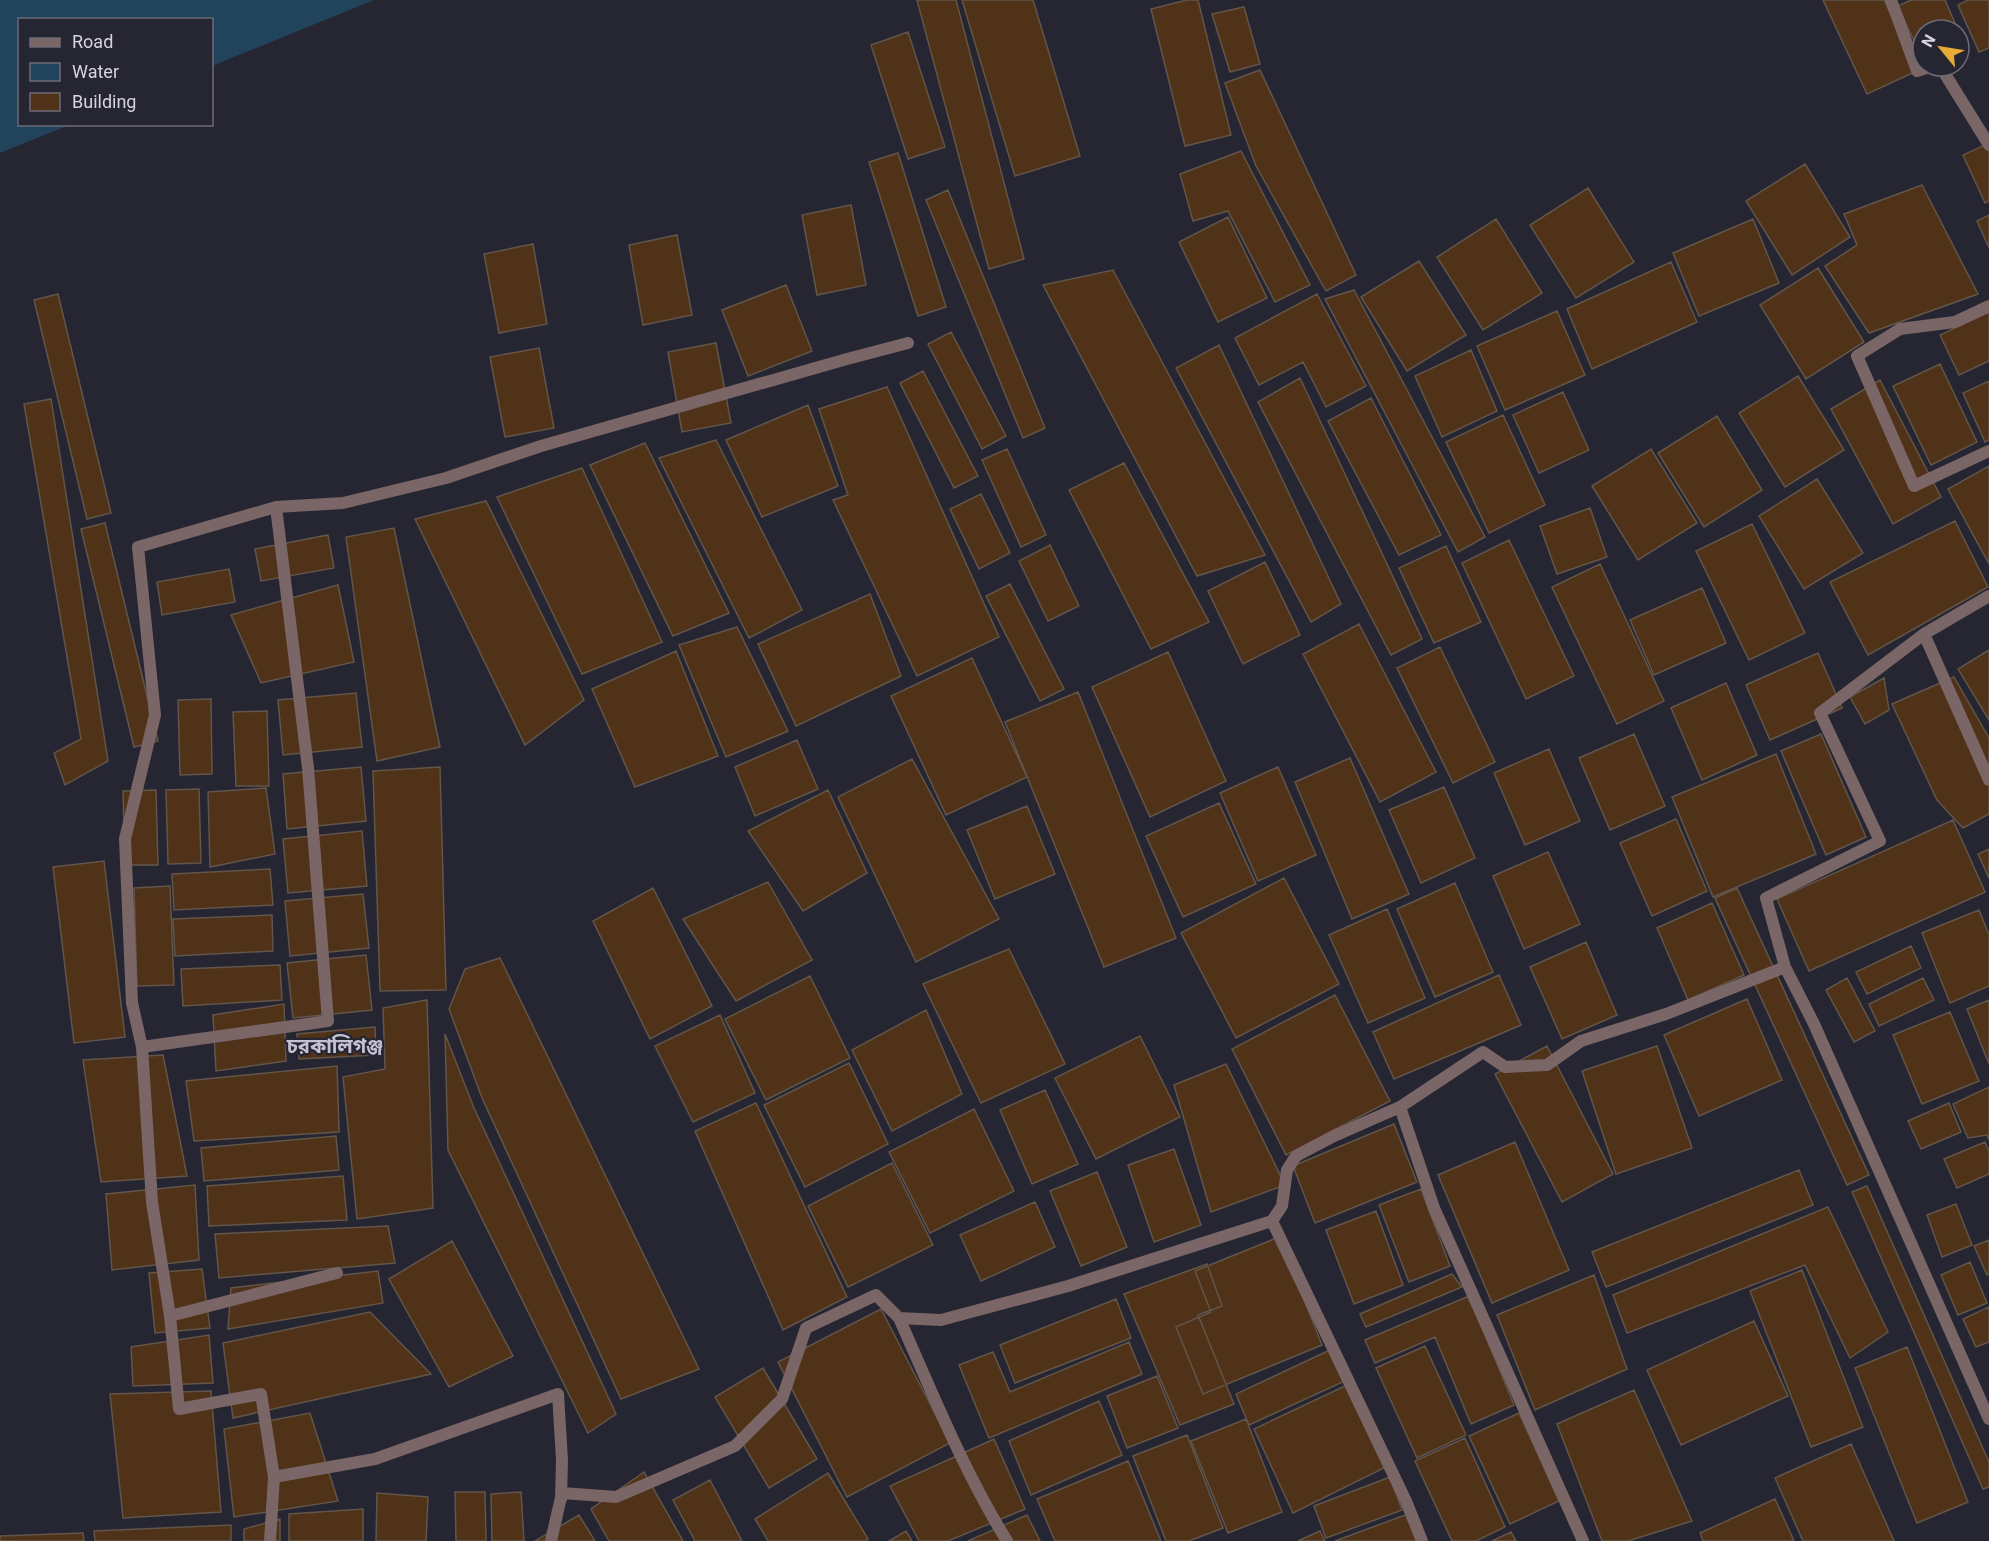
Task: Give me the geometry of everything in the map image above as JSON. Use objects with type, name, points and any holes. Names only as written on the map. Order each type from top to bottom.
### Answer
[{"type":"street","points":[[1891,0],[1911,55]]},
{"type":"street","points":[[1948,78],[1989,145]]},
{"type":"street","points":[[1989,306],[1955,322],[1900,329],[1857,356],[1914,486],[1989,451]]},
{"type":"street","points":[[270,1541],[274,1477],[261,1394],[179,1409],[170,1316],[152,1202],[142,1047],[132,1002],[125,839],[154,715],[138,547],[276,507],[343,503],[446,478],[541,446],[908,343]]},
{"type":"street","points":[[142,1047],[328,1021],[308,768],[276,507]]},
{"type":"street","points":[[1989,596],[1924,634],[1820,713],[1880,841],[1766,898],[1785,967],[1814,1024],[1989,1419]]},
{"type":"street","points":[[1924,634],[1989,780]]},
{"type":"street","points":[[899,1318],[941,1320],[1068,1286],[1272,1221],[1282,1206],[1287,1170],[1296,1156],[1334,1136],[1400,1107],[1483,1052],[1506,1067],[1547,1065],[1581,1041],[1666,1014],[1785,967]]},
{"type":"street","points":[[1400,1107],[1434,1208],[1583,1541]]},
{"type":"street","points":[[1272,1221],[1401,1490],[1422,1541]]},
{"type":"street","points":[[170,1316],[337,1273]]},
{"type":"street","points":[[562,1493],[616,1497],[735,1446],[782,1399],[806,1328],[876,1295],[899,1318],[950,1436],[1007,1541]]},
{"type":"street","points":[[274,1477],[375,1460],[558,1394],[562,1493],[551,1541]]},
{"type":"water","points":[[0,0],[374,0],[213,66],[213,18],[18,18],[18,126],[67,126],[0,153]]},
{"type":"building","points":[[917,0],[956,0],[1024,259],[989,269]]},
{"type":"building","points":[[962,0],[1033,0],[1080,156],[1015,176]]},
{"type":"building","points":[[1187,0],[1198,0],[1231,135],[1185,146],[1151,9]]},
{"type":"building","points":[[1823,0],[1884,0],[1911,58],[1911,74],[1867,94]]},
{"type":"building","points":[[1911,0],[1945,0],[1953,18],[1911,18],[1911,34],[1898,6]]},
{"type":"building","points":[[1968,0],[1989,0],[1989,48],[1979,52],[1971,34],[1971,18],[1964,18],[1958,5]]},
{"type":"building","points":[[1244,7],[1260,64],[1230,72],[1212,14]]},
{"type":"building","points":[[908,32],[945,147],[908,159],[871,45]]},
{"type":"building","points":[[1260,70],[1356,275],[1326,291],[1256,166],[1225,83]]},
{"type":"building","points":[[1989,143],[1989,201],[1985,203],[1963,155]]},
{"type":"building","points":[[1241,151],[1310,285],[1275,302],[1228,211],[1193,221],[1180,174]]},
{"type":"building","points":[[898,153],[946,307],[918,316],[869,162]]},
{"type":"building","points":[[1805,164],[1850,237],[1792,275],[1746,201]]},
{"type":"building","points":[[1922,185],[1978,294],[1869,333],[1825,266],[1857,245],[1844,214]]},
{"type":"building","points":[[1588,188],[1634,262],[1576,298],[1530,225]]},
{"type":"building","points":[[948,190],[1045,428],[1023,438],[926,200]]},
{"type":"building","points":[[851,205],[866,285],[817,295],[802,215]]},
{"type":"building","points":[[1989,215],[1989,248],[1977,221]]},
{"type":"building","points":[[1228,217],[1267,298],[1218,322],[1179,242]]},
{"type":"building","points":[[1496,219],[1542,293],[1483,330],[1437,257]]},
{"type":"building","points":[[1753,219],[1779,283],[1699,316],[1673,253]]},
{"type":"building","points":[[677,235],[692,315],[643,325],[629,245]]},
{"type":"building","points":[[533,244],[547,324],[499,333],[484,254]]},
{"type":"building","points":[[1419,261],[1466,335],[1407,371],[1361,297]]},
{"type":"building","points":[[1671,262],[1697,322],[1592,369],[1567,309]]},
{"type":"building","points":[[1818,268],[1864,342],[1806,379],[1760,305]]},
{"type":"building","points":[[1113,270],[1265,555],[1197,576],[1043,285]]},
{"type":"building","points":[[786,285],[812,351],[748,376],[722,310]]},
{"type":"building","points":[[1354,290],[1485,537],[1458,552],[1325,299]]},
{"type":"building","points":[[58,294],[111,513],[87,519],[34,300]]},
{"type":"building","points":[[1317,294],[1366,386],[1326,407],[1303,362],[1259,385],[1235,338]]},
{"type":"building","points":[[1557,311],[1585,375],[1505,410],[1477,346]]},
{"type":"building","points":[[1989,312],[1989,361],[1959,375],[1940,335]]},
{"type":"building","points":[[951,332],[1006,436],[982,449],[928,344]]},
{"type":"building","points":[[716,343],[731,423],[682,432],[668,352]]},
{"type":"building","points":[[1219,345],[1341,604],[1311,622],[1176,368]]},
{"type":"building","points":[[539,348],[554,428],[505,437],[490,357]]},
{"type":"building","points":[[1471,350],[1497,411],[1442,437],[1415,376]]},
{"type":"building","points":[[1940,364],[1977,442],[1931,465],[1893,386]]},
{"type":"building","points":[[923,371],[978,476],[954,488],[900,383]]},
{"type":"building","points":[[1798,376],[1844,450],[1785,487],[1739,413]]},
{"type":"building","points":[[1300,378],[1422,639],[1391,655],[1258,402]]},
{"type":"building","points":[[1880,380],[1941,497],[1893,524],[1831,409]]},
{"type":"building","points":[[1989,381],[1989,440],[1985,442],[1963,393]]},
{"type":"building","points":[[887,387],[999,637],[917,676],[833,500],[848,495],[819,409]]},
{"type":"building","points":[[1563,392],[1589,450],[1539,473],[1513,415]]},
{"type":"building","points":[[1371,398],[1441,535],[1399,555],[1328,421]]},
{"type":"building","points":[[51,399],[108,761],[65,785],[54,753],[81,739],[24,404]]},
{"type":"building","points":[[808,405],[838,486],[762,517],[726,440]]},
{"type":"building","points":[[1503,415],[1545,505],[1489,533],[1446,442]]},
{"type":"building","points":[[1717,416],[1762,490],[1704,527],[1658,453]]},
{"type":"building","points":[[716,440],[802,610],[749,638],[659,458]]},
{"type":"building","points":[[645,443],[729,613],[673,636],[590,465]]},
{"type":"building","points":[[1007,449],[1046,535],[1021,547],[982,460]]},
{"type":"building","points":[[1651,449],[1697,523],[1638,560],[1592,486]]},
{"type":"building","points":[[1124,463],[1209,622],[1151,649],[1069,490]]},
{"type":"building","points":[[1989,466],[1989,564],[1948,489]]},
{"type":"building","points":[[582,468],[662,642],[582,674],[497,497]]},
{"type":"building","points":[[1817,479],[1863,553],[1804,589],[1759,516]]},
{"type":"building","points":[[981,494],[1010,553],[979,569],[950,509]]},
{"type":"building","points":[[486,501],[584,700],[525,745],[415,519]]},
{"type":"building","points":[[1590,508],[1607,557],[1557,574],[1540,526]]},
{"type":"building","points":[[1955,521],[1988,587],[1868,655],[1830,582]]},
{"type":"building","points":[[105,523],[158,741],[134,747],[81,529]]},
{"type":"building","points":[[1752,524],[1805,633],[1749,660],[1696,551]]},
{"type":"building","points":[[394,528],[440,747],[377,761],[346,537]]},
{"type":"building","points":[[328,535],[334,568],[261,581],[255,549]]},
{"type":"building","points":[[1509,540],[1574,676],[1526,699],[1462,563]]},
{"type":"building","points":[[1050,545],[1079,606],[1048,621],[1019,561]]},
{"type":"building","points":[[1446,546],[1481,622],[1434,643],[1399,568]]},
{"type":"building","points":[[1265,562],[1300,635],[1243,664],[1208,591]]},
{"type":"building","points":[[1600,564],[1664,701],[1617,724],[1552,587]]},
{"type":"building","points":[[229,569],[235,602],[162,615],[157,582]]},
{"type":"building","points":[[1010,584],[1064,689],[1040,701],[986,596]]},
{"type":"building","points":[[338,585],[354,662],[261,683],[231,615]]},
{"type":"building","points":[[1702,588],[1726,643],[1654,675],[1630,620]]},
{"type":"building","points":[[870,594],[901,676],[796,726],[758,644]]},
{"type":"building","points":[[1359,624],[1436,772],[1380,802],[1303,654]]},
{"type":"building","points":[[737,627],[788,731],[726,757],[679,645]]},
{"type":"building","points":[[1440,647],[1495,762],[1453,783],[1397,668]]},
{"type":"building","points":[[1989,650],[1989,720],[1958,669]]},
{"type":"building","points":[[676,651],[718,756],[635,787],[592,689]]},
{"type":"building","points":[[1168,652],[1226,781],[1150,817],[1092,687]]},
{"type":"building","points":[[1818,653],[1842,708],[1770,740],[1746,685]]},
{"type":"building","points":[[972,658],[1027,777],[946,815],[891,696]]},
{"type":"building","points":[[1954,677],[1989,738],[1989,814],[1963,828],[1937,800],[1892,704]]},
{"type":"building","points":[[1884,678],[1889,710],[1865,724],[1850,697]]},
{"type":"building","points":[[1726,683],[1757,755],[1702,780],[1671,708]]},
{"type":"building","points":[[1078,692],[1176,938],[1104,967],[1005,722]]},
{"type":"building","points":[[356,693],[362,747],[283,755],[278,700]]},
{"type":"building","points":[[211,699],[212,774],[180,775],[178,700]]},
{"type":"building","points":[[267,711],[269,786],[236,786],[233,712]]},
{"type":"building","points":[[1634,734],[1665,806],[1610,830],[1579,758]]},
{"type":"building","points":[[1821,734],[1866,837],[1826,855],[1781,751]]},
{"type":"building","points":[[797,740],[818,789],[755,816],[735,767]]},
{"type":"building","points":[[1549,749],[1580,821],[1525,845],[1494,773]]},
{"type":"building","points":[[1776,754],[1816,854],[1713,897],[1672,797]]},
{"type":"building","points":[[1350,758],[1409,894],[1352,919],[1295,782]]},
{"type":"building","points":[[912,759],[999,919],[916,962],[838,797]]},
{"type":"building","points":[[361,767],[366,821],[287,829],[283,774]]},
{"type":"building","points":[[440,767],[446,990],[380,991],[373,771]]},
{"type":"building","points":[[1278,767],[1316,855],[1258,881],[1220,793]]},
{"type":"building","points":[[1444,787],[1475,858],[1421,883],[1389,810]]},
{"type":"building","points":[[266,788],[275,854],[210,867],[208,792]]},
{"type":"building","points":[[199,789],[201,863],[168,864],[166,790]]},
{"type":"building","points":[[156,790],[158,865],[125,865],[123,791]]},
{"type":"building","points":[[828,790],[867,873],[803,911],[748,831]]},
{"type":"building","points":[[1219,803],[1256,884],[1183,917],[1146,836]]},
{"type":"building","points":[[1027,806],[1055,874],[995,899],[967,830]]},
{"type":"building","points":[[1676,819],[1707,891],[1652,916],[1620,843]]},
{"type":"building","points":[[1953,820],[1985,892],[1809,971],[1777,899]]},
{"type":"building","points":[[362,831],[367,886],[288,893],[283,839]]},
{"type":"building","points":[[1989,849],[1989,878],[1978,854]]},
{"type":"building","points":[[1548,852],[1580,924],[1524,949],[1493,876]]},
{"type":"building","points":[[104,861],[125,1037],[74,1043],[53,867]]},
{"type":"building","points":[[270,869],[273,905],[174,910],[172,874]]},
{"type":"building","points":[[1284,878],[1339,984],[1236,1038],[1181,933]]},
{"type":"building","points":[[768,882],[812,960],[736,1001],[683,919]]},
{"type":"building","points":[[1455,883],[1493,972],[1435,997],[1397,909]]},
{"type":"building","points":[[170,886],[174,985],[137,986],[134,888]]},
{"type":"building","points":[[653,888],[712,1006],[650,1039],[593,921]]},
{"type":"building","points":[[1737,888],[1869,1175],[1847,1185],[1715,898]]},
{"type":"building","points":[[363,894],[369,948],[290,956],[285,901]]},
{"type":"building","points":[[1712,903],[1744,975],[1688,1000],[1657,928]]},
{"type":"building","points":[[1387,909],[1425,998],[1368,1023],[1329,935]]},
{"type":"building","points":[[1979,910],[1989,935],[1989,986],[1950,1003],[1922,933]]},
{"type":"building","points":[[272,915],[273,951],[175,956],[173,919]]},
{"type":"building","points":[[1586,942],[1617,1015],[1562,1039],[1530,967]]},
{"type":"building","points":[[1911,946],[1921,968],[1867,994],[1856,972]]},
{"type":"building","points":[[1009,949],[1065,1064],[981,1103],[923,984]]},
{"type":"building","points":[[366,955],[372,1010],[293,1018],[287,963]]},
{"type":"building","points":[[500,958],[699,1369],[621,1399],[482,1098],[449,1009],[465,969]]},
{"type":"building","points":[[280,965],[282,1000],[183,1006],[181,969]]},
{"type":"building","points":[[1499,975],[1521,1025],[1394,1079],[1373,1032]]},
{"type":"building","points":[[810,976],[850,1058],[766,1100],[725,1019]]},
{"type":"building","points":[[1847,978],[1875,1031],[1854,1042],[1826,990]]},
{"type":"building","points":[[1923,978],[1934,1000],[1879,1026],[1869,1004]]},
{"type":"building","points":[[1335,995],[1390,1101],[1286,1155],[1232,1049]]},
{"type":"building","points":[[1747,999],[1782,1080],[1699,1116],[1664,1035]]},
{"type":"building","points":[[427,1000],[433,1208],[357,1219],[343,1077],[385,1069],[383,1008]]},
{"type":"building","points":[[1989,1000],[1989,1064],[1967,1009]]},
{"type":"building","points":[[284,1004],[286,1061],[216,1071],[213,1015]]},
{"type":"building","points":[[926,1010],[962,1094],[892,1131],[852,1050]]},
{"type":"building","points":[[1950,1012],[1979,1081],[1922,1104],[1893,1035]]},
{"type":"building","points":[[720,1015],[755,1093],[693,1122],[655,1046]]},
{"type":"building","points":[[375,1027],[376,1055],[299,1059],[297,1034]]},
{"type":"building","points":[[445,1034],[474,1108],[616,1414],[588,1433],[448,1150]]},
{"type":"building","points":[[1140,1036],[1180,1117],[1096,1159],[1055,1078]]},
{"type":"building","points":[[1547,1046],[1613,1174],[1562,1202],[1495,1074]]},
{"type":"building","points":[[1657,1046],[1692,1148],[1616,1174],[1582,1071]]},
{"type":"building","points":[[163,1055],[187,1176],[101,1182],[83,1060]]},
{"type":"building","points":[[849,1063],[888,1144],[805,1187],[764,1105]]},
{"type":"building","points":[[1226,1064],[1285,1185],[1211,1212],[1174,1085]]},
{"type":"building","points":[[337,1066],[339,1132],[194,1141],[186,1081]]},
{"type":"building","points":[[1989,1087],[1989,1140],[1987,1135],[1968,1138],[1953,1104]]},
{"type":"building","points":[[1045,1090],[1078,1164],[1032,1184],[1000,1110]]},
{"type":"building","points":[[756,1103],[847,1297],[783,1330],[695,1131]]},
{"type":"building","points":[[1949,1103],[1961,1132],[1921,1149],[1908,1121]]},
{"type":"building","points":[[974,1109],[1014,1191],[930,1233],[889,1152]]},
{"type":"building","points":[[1394,1124],[1417,1182],[1315,1223],[1293,1166]]},
{"type":"building","points":[[336,1136],[339,1170],[204,1181],[201,1148]]},
{"type":"building","points":[[1515,1142],[1569,1270],[1492,1303],[1438,1175]]},
{"type":"building","points":[[1985,1142],[1989,1151],[1989,1174],[1957,1188],[1944,1159]]},
{"type":"building","points":[[1174,1149],[1201,1225],[1154,1242],[1128,1165]]},
{"type":"building","points":[[892,1163],[933,1245],[848,1287],[808,1206]]},
{"type":"building","points":[[1799,1170],[1813,1205],[1606,1287],[1592,1252]]},
{"type":"building","points":[[1097,1172],[1127,1247],[1081,1266],[1050,1191]]},
{"type":"building","points":[[343,1176],[347,1220],[209,1226],[207,1186]]},
{"type":"building","points":[[195,1185],[199,1260],[112,1270],[106,1194]]},
{"type":"building","points":[[1867,1186],[1989,1462],[1989,1487],[1983,1489],[1852,1192]]},
{"type":"building","points":[[1421,1189],[1450,1266],[1409,1282],[1379,1205]]},
{"type":"building","points":[[1035,1202],[1055,1247],[981,1281],[960,1235]]},
{"type":"building","points":[[1956,1204],[1972,1245],[1942,1257],[1927,1215]]},
{"type":"building","points":[[1828,1207],[1888,1332],[1850,1358],[1805,1265],[1627,1333],[1613,1295]]},
{"type":"building","points":[[1376,1211],[1403,1285],[1354,1304],[1326,1230]]},
{"type":"building","points":[[388,1226],[395,1263],[219,1278],[215,1234]]},
{"type":"building","points":[[1279,1237],[1322,1345],[1203,1394],[1176,1327],[1211,1312],[1195,1271]]},
{"type":"building","points":[[1989,1240],[1989,1274],[1987,1275],[1974,1246]]},
{"type":"building","points":[[452,1241],[513,1356],[449,1387],[389,1279]]},
{"type":"building","points":[[1970,1262],[1987,1303],[1958,1315],[1941,1275]]},
{"type":"building","points":[[1207,1264],[1222,1306],[1198,1315],[1234,1404],[1180,1425],[1124,1294]]},
{"type":"building","points":[[202,1269],[210,1328],[155,1333],[149,1273]]},
{"type":"building","points":[[1802,1270],[1863,1427],[1811,1447],[1750,1291]]},
{"type":"building","points":[[378,1271],[383,1303],[228,1329],[231,1288]]},
{"type":"building","points":[[1452,1274],[1462,1287],[1366,1327],[1360,1314]]},
{"type":"building","points":[[1594,1275],[1627,1369],[1535,1410],[1497,1315]]},
{"type":"building","points":[[1469,1296],[1514,1405],[1471,1424],[1435,1337],[1375,1363],[1365,1340]]},
{"type":"building","points":[[1116,1299],[1131,1338],[1015,1383],[1000,1345]]},
{"type":"building","points":[[1989,1307],[1989,1342],[1976,1347],[1963,1319]]},
{"type":"building","points":[[881,1309],[950,1443],[847,1497],[778,1362]]},
{"type":"building","points":[[370,1312],[431,1374],[233,1418],[223,1343]]},
{"type":"building","points":[[1754,1321],[1788,1396],[1681,1445],[1647,1370]]},
{"type":"building","points":[[209,1335],[213,1383],[133,1386],[131,1347]]},
{"type":"building","points":[[1129,1342],[1142,1374],[989,1438],[959,1365],[993,1352],[1010,1392]]},
{"type":"building","points":[[1425,1346],[1466,1435],[1417,1458],[1376,1368]]},
{"type":"building","points":[[1907,1347],[1968,1502],[1917,1523],[1855,1368]]},
{"type":"building","points":[[1332,1349],[1347,1380],[1249,1425],[1236,1394]]},
{"type":"building","points":[[763,1368],[817,1459],[769,1488],[715,1397]]},
{"type":"building","points":[[1157,1376],[1178,1428],[1127,1448],[1107,1396]]},
{"type":"building","points":[[1347,1385],[1386,1467],[1293,1513],[1254,1429]]},
{"type":"building","points":[[1634,1390],[1692,1521],[1628,1541],[1602,1541],[1557,1424]]},
{"type":"building","points":[[211,1391],[221,1512],[123,1518],[110,1394]]},
{"type":"building","points":[[1099,1401],[1122,1455],[1031,1495],[1009,1441]]},
{"type":"building","points":[[310,1413],[338,1501],[234,1517],[224,1429]]},
{"type":"building","points":[[1519,1413],[1559,1501],[1510,1524],[1469,1436]]},
{"type":"building","points":[[1246,1419],[1282,1512],[1228,1533],[1191,1441]]},
{"type":"building","points":[[1187,1435],[1223,1528],[1189,1541],[1166,1541],[1133,1456]]},
{"type":"building","points":[[1465,1438],[1505,1527],[1476,1541],[1452,1541],[1415,1461]]},
{"type":"building","points":[[994,1439],[1025,1509],[948,1541],[919,1541],[890,1486]]},
{"type":"building","points":[[1851,1444],[1894,1541],[1803,1541],[1775,1478]]},
{"type":"building","points":[[1128,1461],[1161,1541],[1055,1541],[1037,1499]]},
{"type":"building","points":[[644,1472],[683,1541],[609,1541],[591,1509]]},
{"type":"building","points":[[828,1473],[868,1539],[866,1541],[768,1541],[755,1519]]},
{"type":"building","points":[[1390,1477],[1402,1510],[1326,1538],[1314,1506]]},
{"type":"building","points":[[710,1480],[742,1541],[695,1541],[673,1500]]},
{"type":"building","points":[[455,1492],[485,1492],[486,1541],[456,1541]]},
{"type":"building","points":[[521,1492],[524,1541],[492,1541],[491,1494]]},
{"type":"building","points":[[377,1493],[428,1497],[426,1541],[376,1541]]},
{"type":"building","points":[[1775,1499],[1794,1541],[1703,1541],[1700,1533]]},
{"type":"building","points":[[363,1509],[363,1541],[289,1541],[289,1514]]},
{"type":"building","points":[[1408,1514],[1418,1541],[1335,1541]]},
{"type":"building","points":[[579,1515],[595,1541],[535,1541]]},
{"type":"building","points":[[1027,1515],[1040,1541],[968,1541]]},
{"type":"building","points":[[280,1519],[280,1541],[244,1541],[244,1529]]},
{"type":"building","points":[[231,1525],[231,1541],[95,1541],[94,1531]]},
{"type":"building","points":[[906,1531],[912,1541],[889,1541]]},
{"type":"building","points":[[1320,1531],[1325,1541],[1298,1541]]},
{"type":"building","points":[[1511,1532],[1516,1541],[1492,1541]]},
{"type":"building","points":[[83,1533],[84,1541],[0,1541],[0,1536]]},
{"type":"district","name":"চরকালিগঞ্জ","points":[[335,1046]]}]
